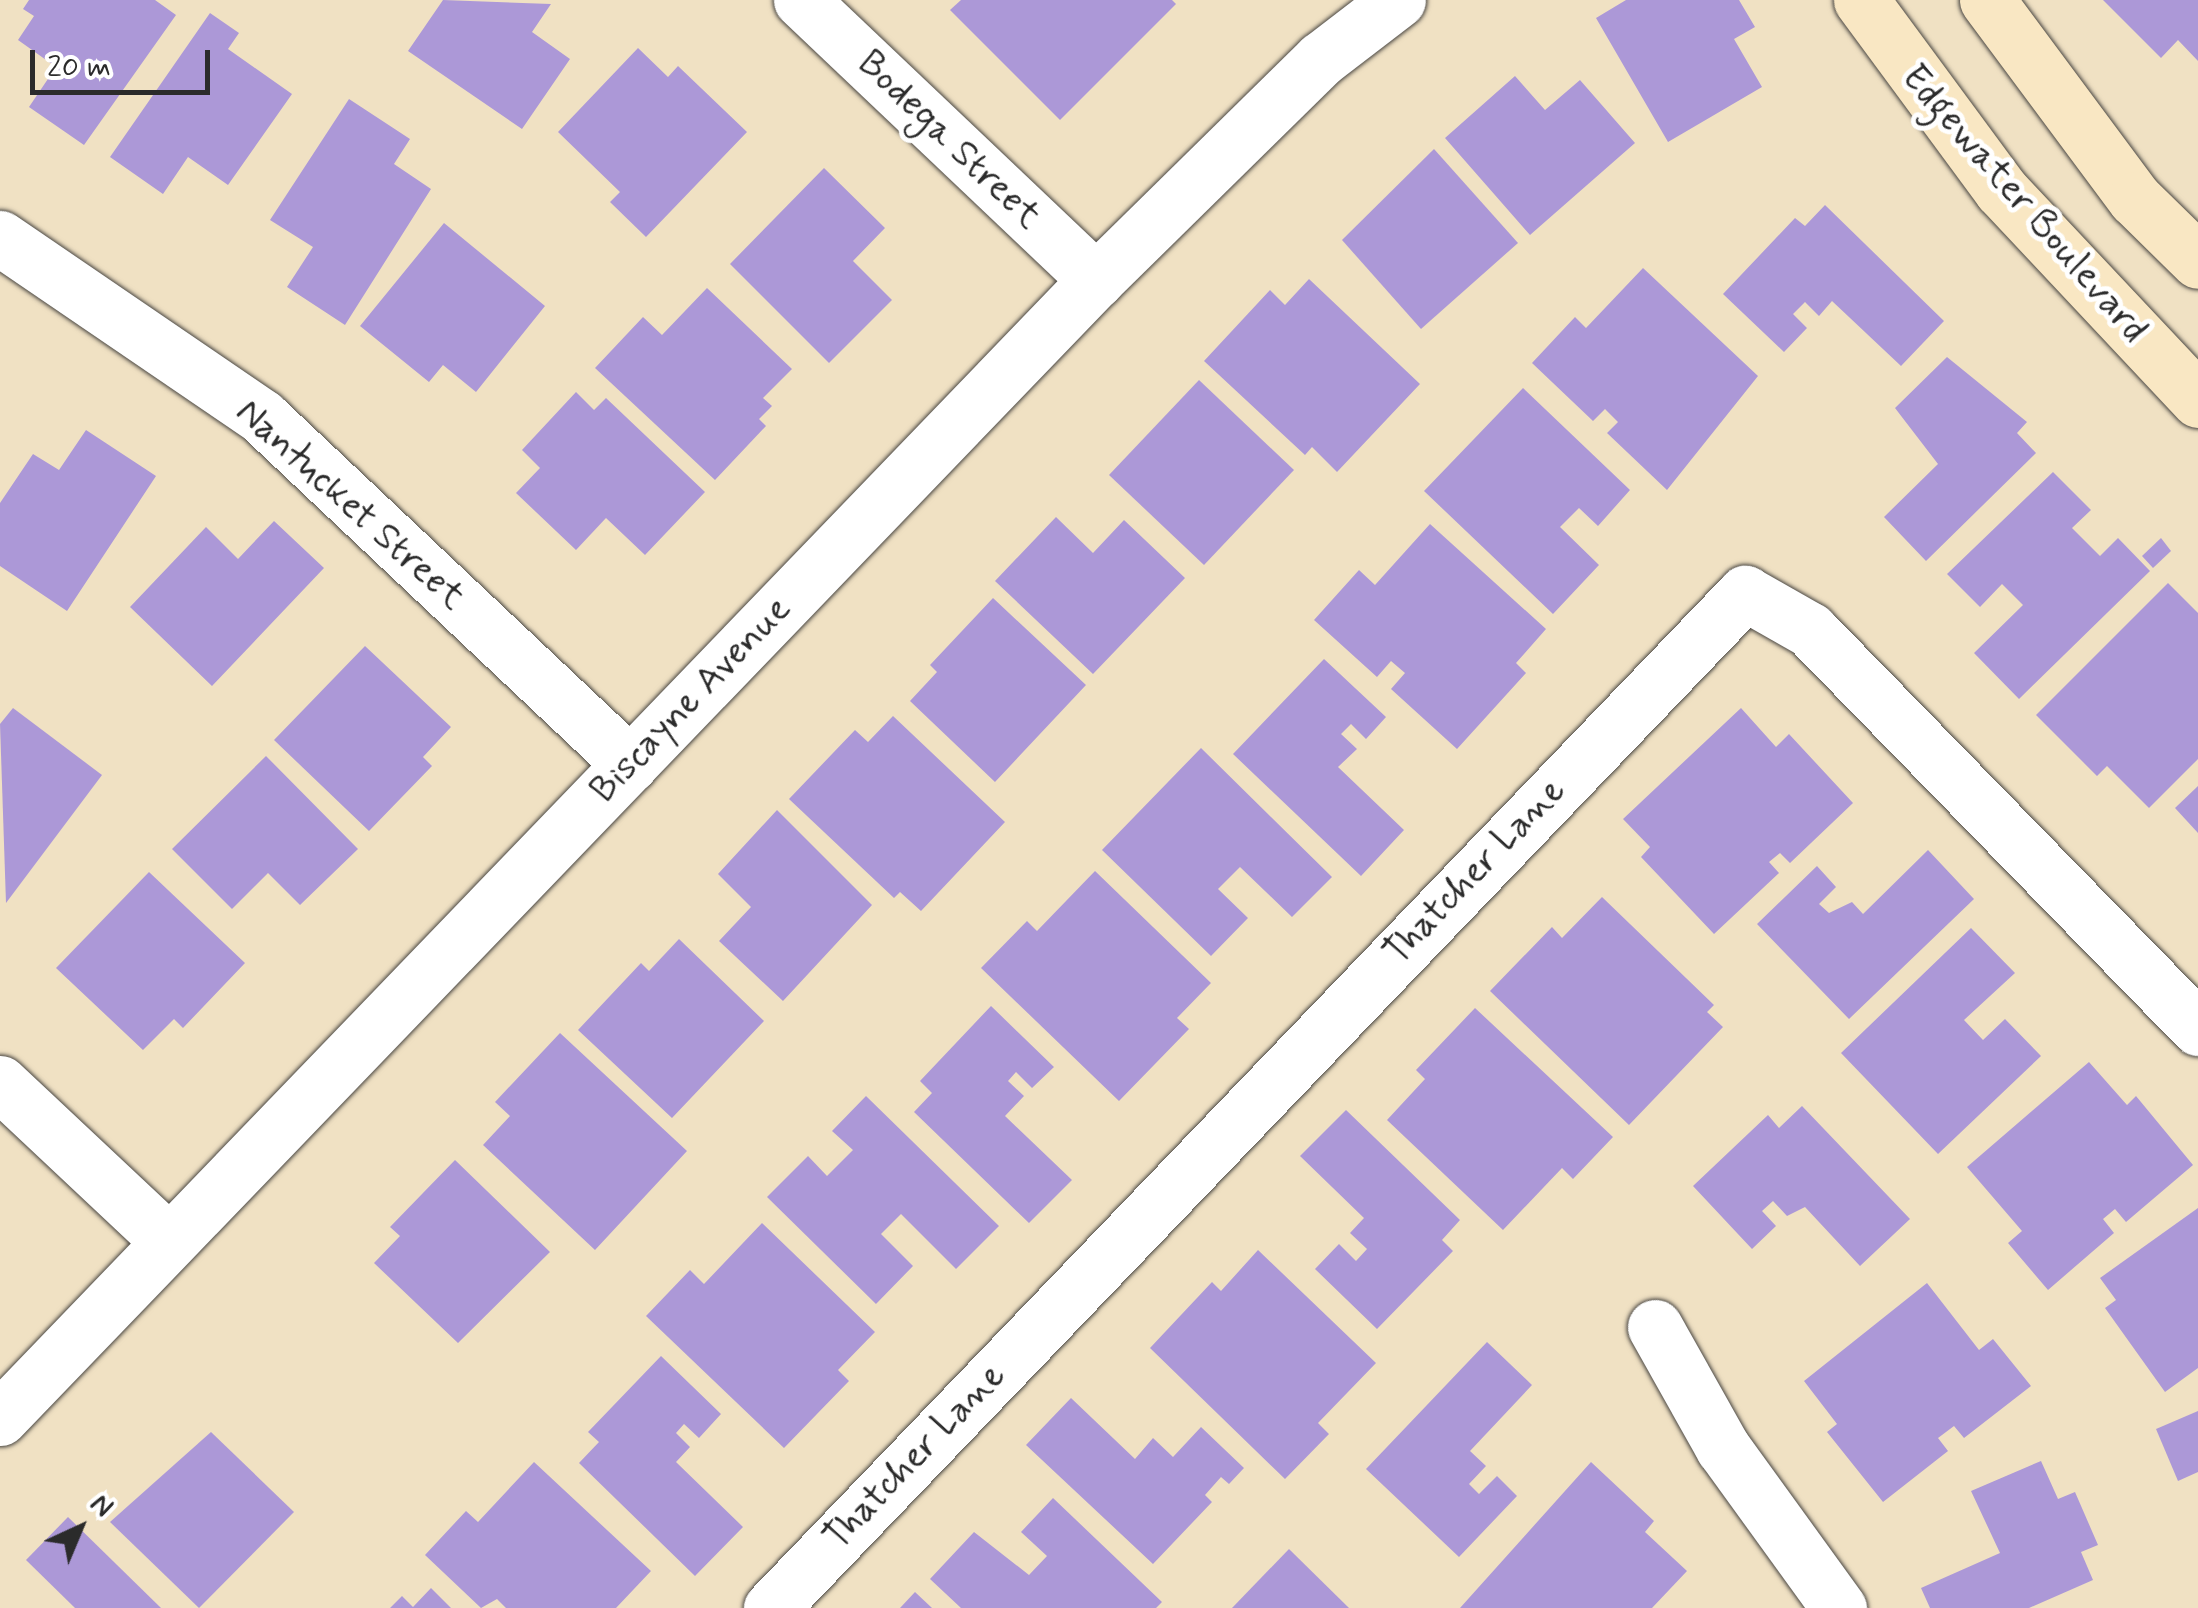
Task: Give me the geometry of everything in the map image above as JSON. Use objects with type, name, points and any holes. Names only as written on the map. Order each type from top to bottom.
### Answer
[{"type":"street","name":"Bodega Street","points":[[801,0],[1096,280]]},
{"type":"street","name":"Biscayne Avenue","points":[[0,1418],[166,1239],[1096,280],[1321,58],[1398,0]]},
{"type":"street","name":"Edgewater Boulevard","points":[[1860,0],[2002,190],[2198,400]]},
{"type":"street","points":[[1987,0],[2135,199],[2198,260]]},
{"type":"street","name":"Nantucket Street","points":[[0,238],[262,417],[630,764]]},
{"type":"street","name":"Thatcher Lane","points":[[771,1608],[1745,593],[1810,630],[2198,1028]]},
{"type":"street","points":[[0,1083],[166,1239]]},
{"type":"street","points":[[1656,1326],[1722,1448],[1839,1608]]},
{"type":"building","points":[[29,0],[155,0],[176,15],[84,145],[29,107],[56,67],[18,40],[34,16],[23,9]]},
{"type":"building","points":[[443,0],[551,4],[532,32],[570,59],[522,129],[408,51]]},
{"type":"building","points":[[961,0],[1172,0],[1176,4],[1060,120],[950,10]]},
{"type":"building","points":[[1626,0],[1739,0],[1755,27],[1734,39],[1762,87],[1668,142],[1596,18]]},
{"type":"building","points":[[2103,0],[2198,0],[2198,61],[2178,40],[2161,58]]},
{"type":"building","points":[[210,13],[239,33],[228,49],[292,94],[228,185],[188,157],[163,194],[110,157]]},
{"type":"building","points":[[638,48],[668,77],[678,66],[747,132],[646,237],[610,202],[620,192],[558,132]]},
{"type":"building","points":[[1515,76],[1545,110],[1580,80],[1635,143],[1530,235],[1445,138]]},
{"type":"building","points":[[349,99],[410,139],[394,164],[431,189],[345,325],[287,287],[313,247],[270,220]]},
{"type":"building","points":[[1434,149],[1518,243],[1421,329],[1342,240]]},
{"type":"building","points":[[824,168],[885,228],[853,261],[892,300],[829,363],[730,264]]},
{"type":"building","points":[[1825,205],[1944,321],[1901,366],[1832,301],[1819,316],[1805,302],[1793,314],[1807,328],[1784,352],[1723,294],[1795,218],[1805,226]]},
{"type":"building","points":[[444,223],[545,306],[476,392],[443,365],[429,382],[360,326]]},
{"type":"building","points":[[1643,268],[1758,376],[1667,490],[1607,433],[1618,422],[1605,409],[1593,421],[1532,363],[1575,317],[1586,328]]},
{"type":"building","points":[[1309,279],[1420,384],[1337,472],[1312,447],[1305,455],[1204,361],[1270,290],[1285,305]]},
{"type":"building","points":[[707,288],[792,369],[763,398],[772,406],[759,419],[766,426],[715,480],[595,368],[643,317],[662,335]]},
{"type":"building","points":[[1947,357],[2027,422],[2017,433],[2036,453],[1926,561],[1884,517],[1938,464],[1895,408]]},
{"type":"building","points":[[1199,380],[1294,470],[1204,565],[1109,475]]},
{"type":"building","points":[[1523,388],[1630,490],[1598,526],[1579,508],[1560,527],[1599,565],[1553,614],[1424,491]]},
{"type":"building","points":[[576,392],[594,410],[606,398],[705,492],[645,555],[606,518],[576,550],[516,493],[540,468],[522,450]]},
{"type":"building","points":[[86,430],[156,476],[67,611],[0,566],[0,503],[33,454],[59,470]]},
{"type":"building","points":[[2053,472],[2091,510],[2072,528],[2100,556],[2118,538],[2150,571],[2019,699],[1974,653],[2023,605],[2002,584],[1980,607],[1947,574]]},
{"type":"building","points":[[1056,517],[1093,553],[1124,520],[1185,578],[1093,674],[995,581]]},
{"type":"building","points":[[274,521],[324,568],[212,686],[130,607],[206,527],[238,559]]},
{"type":"building","points":[[1430,524],[1546,629],[1516,663],[1526,673],[1457,749],[1391,689],[1405,673],[1391,661],[1377,677],[1314,620],[1359,570],[1375,585]]},
{"type":"building","points":[[2161,538],[2171,551],[2153,568],[2142,556]]},
{"type":"building","points":[[2168,583],[2198,613],[2198,759],[2149,808],[2107,766],[2097,776],[2036,715]]},
{"type":"building","points":[[993,598],[1086,685],[995,782],[910,701],[937,672],[930,665]]},
{"type":"building","points":[[365,646],[451,727],[423,757],[432,766],[369,831],[274,740]]},
{"type":"building","points":[[1324,659],[1386,717],[1366,739],[1351,724],[1341,734],[1357,749],[1338,767],[1404,830],[1361,876],[1233,754]]},
{"type":"building","points":[[13,708],[102,775],[6,903],[0,724]]},
{"type":"building","points":[[1741,708],[1776,747],[1789,734],[1853,803],[1790,863],[1780,853],[1769,862],[1779,873],[1714,934],[1641,857],[1650,847],[1623,819]]},
{"type":"building","points":[[893,716],[1005,822],[921,911],[900,892],[894,898],[789,799],[855,730],[868,742]]},
{"type":"building","points":[[1201,748],[1332,877],[1292,917],[1240,867],[1218,889],[1248,918],[1211,956],[1102,850]]},
{"type":"building","points":[[266,756],[358,849],[300,905],[268,873],[232,909],[172,849]]},
{"type":"building","points":[[2198,786],[2198,833],[2175,808]]},
{"type":"building","points":[[777,810],[872,905],[783,1001],[719,941],[751,907],[718,874]]},
{"type":"building","points":[[1928,850],[1974,899],[1849,1019],[1757,924],[1817,866],[1836,887],[1819,904],[1829,913],[1852,902],[1863,914]]},
{"type":"building","points":[[1095,871],[1211,983],[1177,1018],[1189,1029],[1119,1101],[981,968],[1027,921],[1037,931]]},
{"type":"building","points":[[149,872],[245,963],[183,1028],[174,1019],[143,1050],[56,968]]},
{"type":"building","points":[[1602,897],[1714,1005],[1707,1012],[1723,1027],[1629,1125],[1490,991],[1552,927],[1562,938]]},
{"type":"building","points":[[1971,928],[2015,973],[1964,1020],[1983,1040],[2005,1019],[2041,1056],[1938,1154],[1841,1053]]},
{"type":"building","points":[[679,939],[764,1021],[672,1118],[578,1030],[641,963],[649,971]]},
{"type":"building","points":[[991,1006],[1054,1067],[1032,1088],[1016,1072],[1008,1081],[1024,1096],[1005,1116],[1072,1180],[1029,1223],[914,1112],[932,1093],[920,1081]]},
{"type":"building","points":[[1475,1008],[1613,1137],[1573,1179],[1562,1168],[1503,1230],[1387,1120],[1425,1079],[1416,1070]]},
{"type":"building","points":[[560,1033],[687,1151],[595,1250],[483,1145],[510,1116],[495,1102]]},
{"type":"building","points":[[2089,1062],[2127,1105],[2136,1096],[2193,1165],[2126,1222],[2115,1209],[2103,1219],[2114,1233],[2048,1290],[2008,1243],[2022,1231],[1967,1167]]},
{"type":"building","points":[[866,1096],[999,1226],[956,1269],[901,1214],[881,1234],[913,1266],[876,1304],[767,1197],[808,1156],[827,1176],[853,1150],[832,1131]]},
{"type":"building","points":[[1802,1106],[1910,1219],[1860,1266],[1805,1207],[1787,1216],[1773,1201],[1762,1211],[1776,1226],[1752,1249],[1693,1186],[1768,1115],[1779,1128]]},
{"type":"building","points":[[1346,1110],[1460,1220],[1442,1240],[1453,1251],[1377,1329],[1315,1269],[1339,1244],[1356,1261],[1367,1249],[1350,1233],[1364,1218],[1300,1156]]},
{"type":"building","points":[[455,1160],[550,1252],[458,1343],[374,1263],[400,1236],[390,1227]]},
{"type":"building","points":[[2198,1208],[2198,1368],[2165,1392],[2105,1308],[2116,1300],[2100,1278]]},
{"type":"building","points":[[762,1223],[875,1332],[838,1370],[849,1381],[784,1448],[646,1316],[690,1270],[704,1284]]},
{"type":"building","points":[[1258,1250],[1376,1363],[1318,1423],[1329,1434],[1285,1479],[1150,1348],[1212,1282],[1221,1291]]},
{"type":"building","points":[[1927,1283],[1979,1350],[1993,1339],[2031,1386],[1964,1438],[1954,1426],[1938,1438],[1948,1451],[1883,1502],[1827,1432],[1837,1424],[1804,1381]]},
{"type":"building","points":[[1487,1342],[1532,1385],[1470,1451],[1486,1466],[1469,1484],[1479,1494],[1497,1476],[1517,1496],[1459,1557],[1366,1469]]},
{"type":"building","points":[[661,1356],[721,1414],[699,1438],[684,1424],[676,1433],[690,1447],[676,1462],[743,1527],[695,1576],[579,1463],[599,1442],[588,1432]]},
{"type":"building","points":[[1071,1398],[1135,1459],[1153,1438],[1173,1457],[1201,1427],[1244,1468],[1229,1484],[1221,1477],[1205,1495],[1212,1502],[1153,1564],[1026,1445]]},
{"type":"building","points":[[2198,1411],[2198,1472],[2178,1481],[2156,1429]]},
{"type":"building","points":[[211,1432],[294,1512],[199,1608],[110,1522]]},
{"type":"building","points":[[2041,1461],[2058,1499],[2075,1492],[2098,1545],[2081,1552],[2093,1580],[2029,1608],[1930,1608],[1921,1588],[2000,1553],[1971,1491]]},
{"type":"building","points":[[534,1462],[651,1571],[616,1608],[506,1608],[497,1599],[481,1608],[425,1555],[466,1511],[478,1522]]},
{"type":"building","points":[[1591,1462],[1654,1521],[1645,1532],[1687,1571],[1652,1608],[1460,1608]]},
{"type":"building","points":[[1053,1498],[1162,1602],[1156,1608],[961,1608],[930,1579],[974,1532],[1029,1575],[1047,1556],[1021,1532]]},
{"type":"building","points":[[68,1517],[161,1608],[75,1608],[26,1560]]},
{"type":"building","points":[[1289,1549],[1349,1608],[1232,1608]]},
{"type":"building","points":[[431,1588],[451,1608],[390,1608],[402,1596],[413,1607]]},
{"type":"building","points":[[915,1592],[932,1608],[900,1608]]}]
